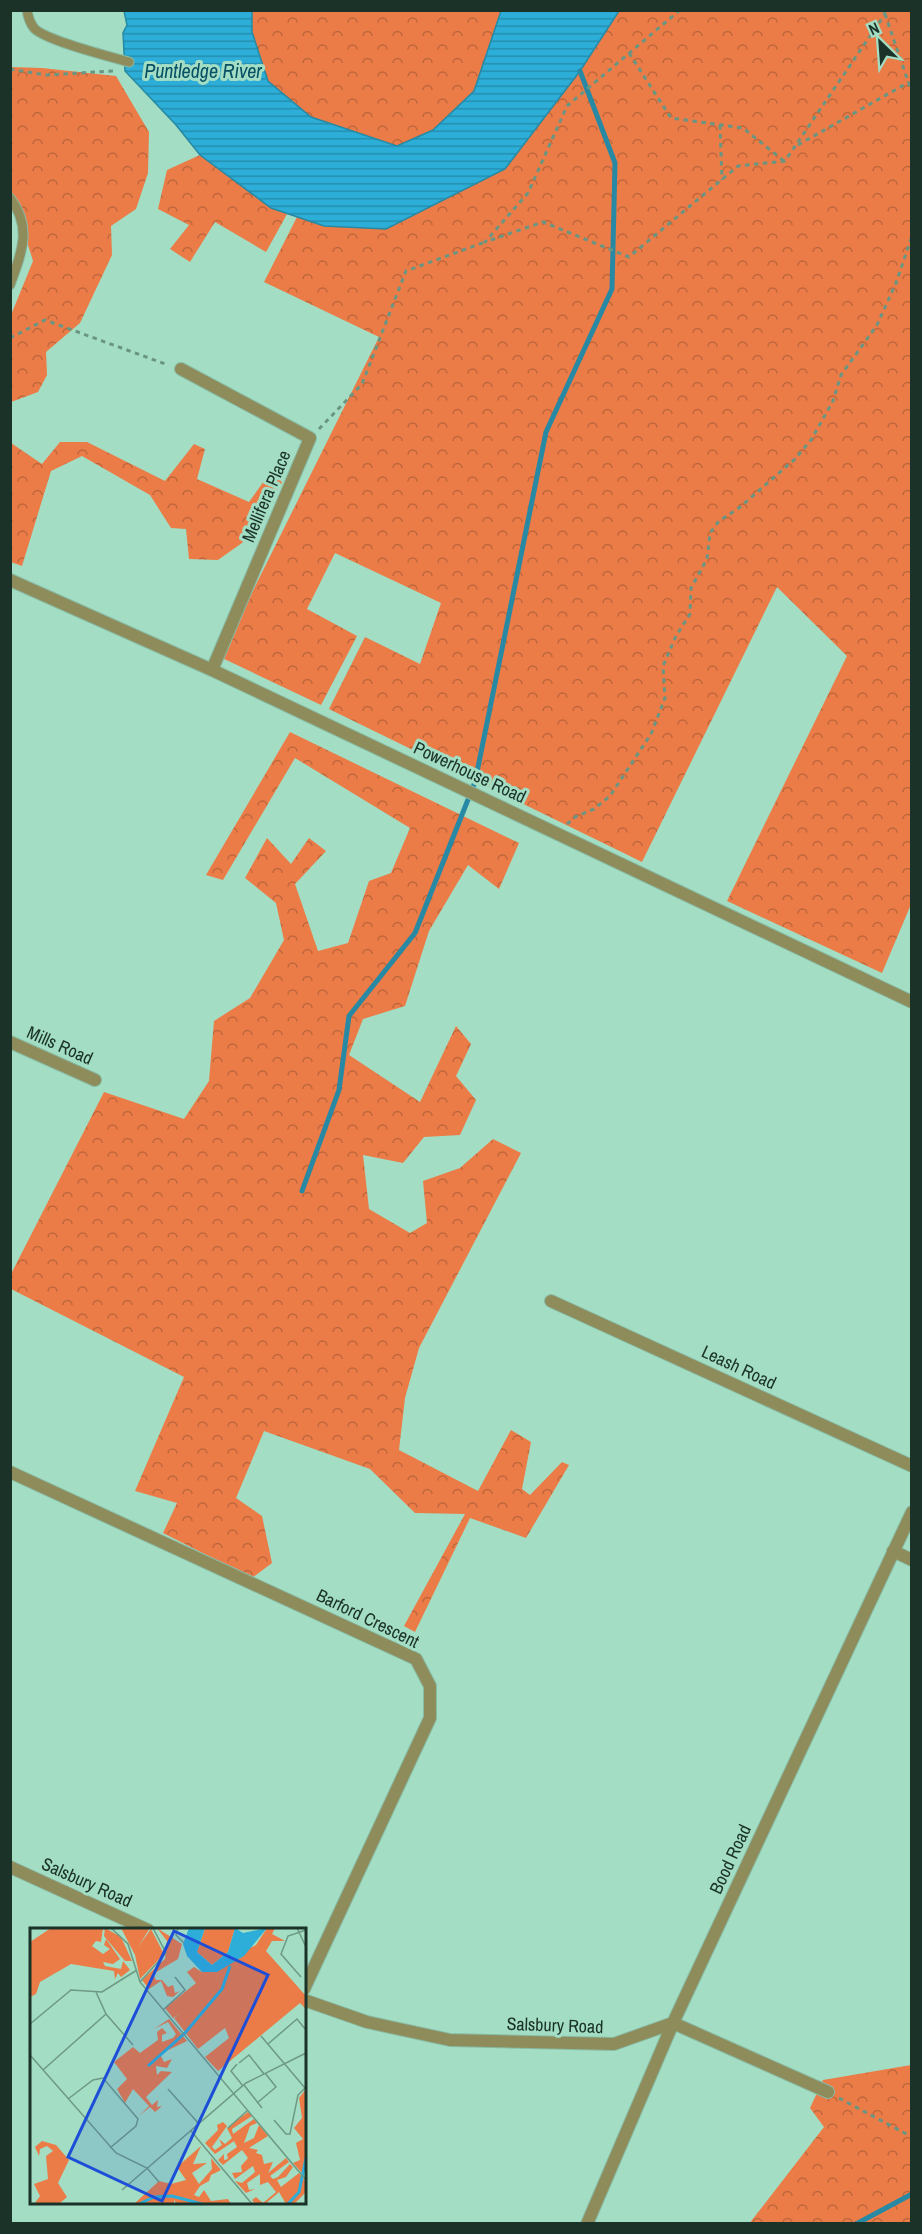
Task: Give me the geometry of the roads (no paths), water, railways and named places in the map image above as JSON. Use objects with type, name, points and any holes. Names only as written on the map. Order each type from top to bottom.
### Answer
[{"type":"street","name":"Mellifera Place","points":[[181,369],[310,438],[212,670]]},
{"type":"street","name":"Powerhouse Road","points":[[10,580],[212,670],[912,1002]]},
{"type":"street","name":"Mills Road","points":[[10,1042],[94,1080]]},
{"type":"street","name":"Leash Road","points":[[551,1301],[912,1466]]},
{"type":"street","name":"Barford Crescent","points":[[10,1472],[416,1659],[430,1686],[430,1718],[306,1985]]},
{"type":"street","name":"Bood Road","points":[[587,2223],[673,2023],[912,1512]]},
{"type":"street","points":[[893,1551],[912,1560]]},
{"type":"street","name":"Salsbury Road","points":[[10,1867],[146,1928]]},
{"type":"street","name":"Salsbury Road","points":[[306,2001],[367,2022],[450,2040],[614,2044],[673,2023]]},
{"type":"street","points":[[673,2023],[828,2092]]},
{"type":"lane","points":[[27,10],[28,18],[38,31],[68,44],[129,62]]},
{"type":"lane","points":[[10,198],[20,210],[24,244],[10,285]]},
{"type":"water","name":"Puntledge River","points":[[124,11],[252,11],[252,32],[268,81],[311,117],[397,146],[433,130],[474,91],[501,11],[619,11],[580,71],[505,169],[386,229],[324,226],[271,208],[200,155],[176,125],[125,71],[123,33],[127,25]]},
{"type":"waterway","points":[[302,1191],[339,1090],[349,1016],[415,933],[475,782],[546,432],[612,289],[615,163],[580,71]]},
{"type":"waterway","points":[[856,2224],[912,2194]]}]
